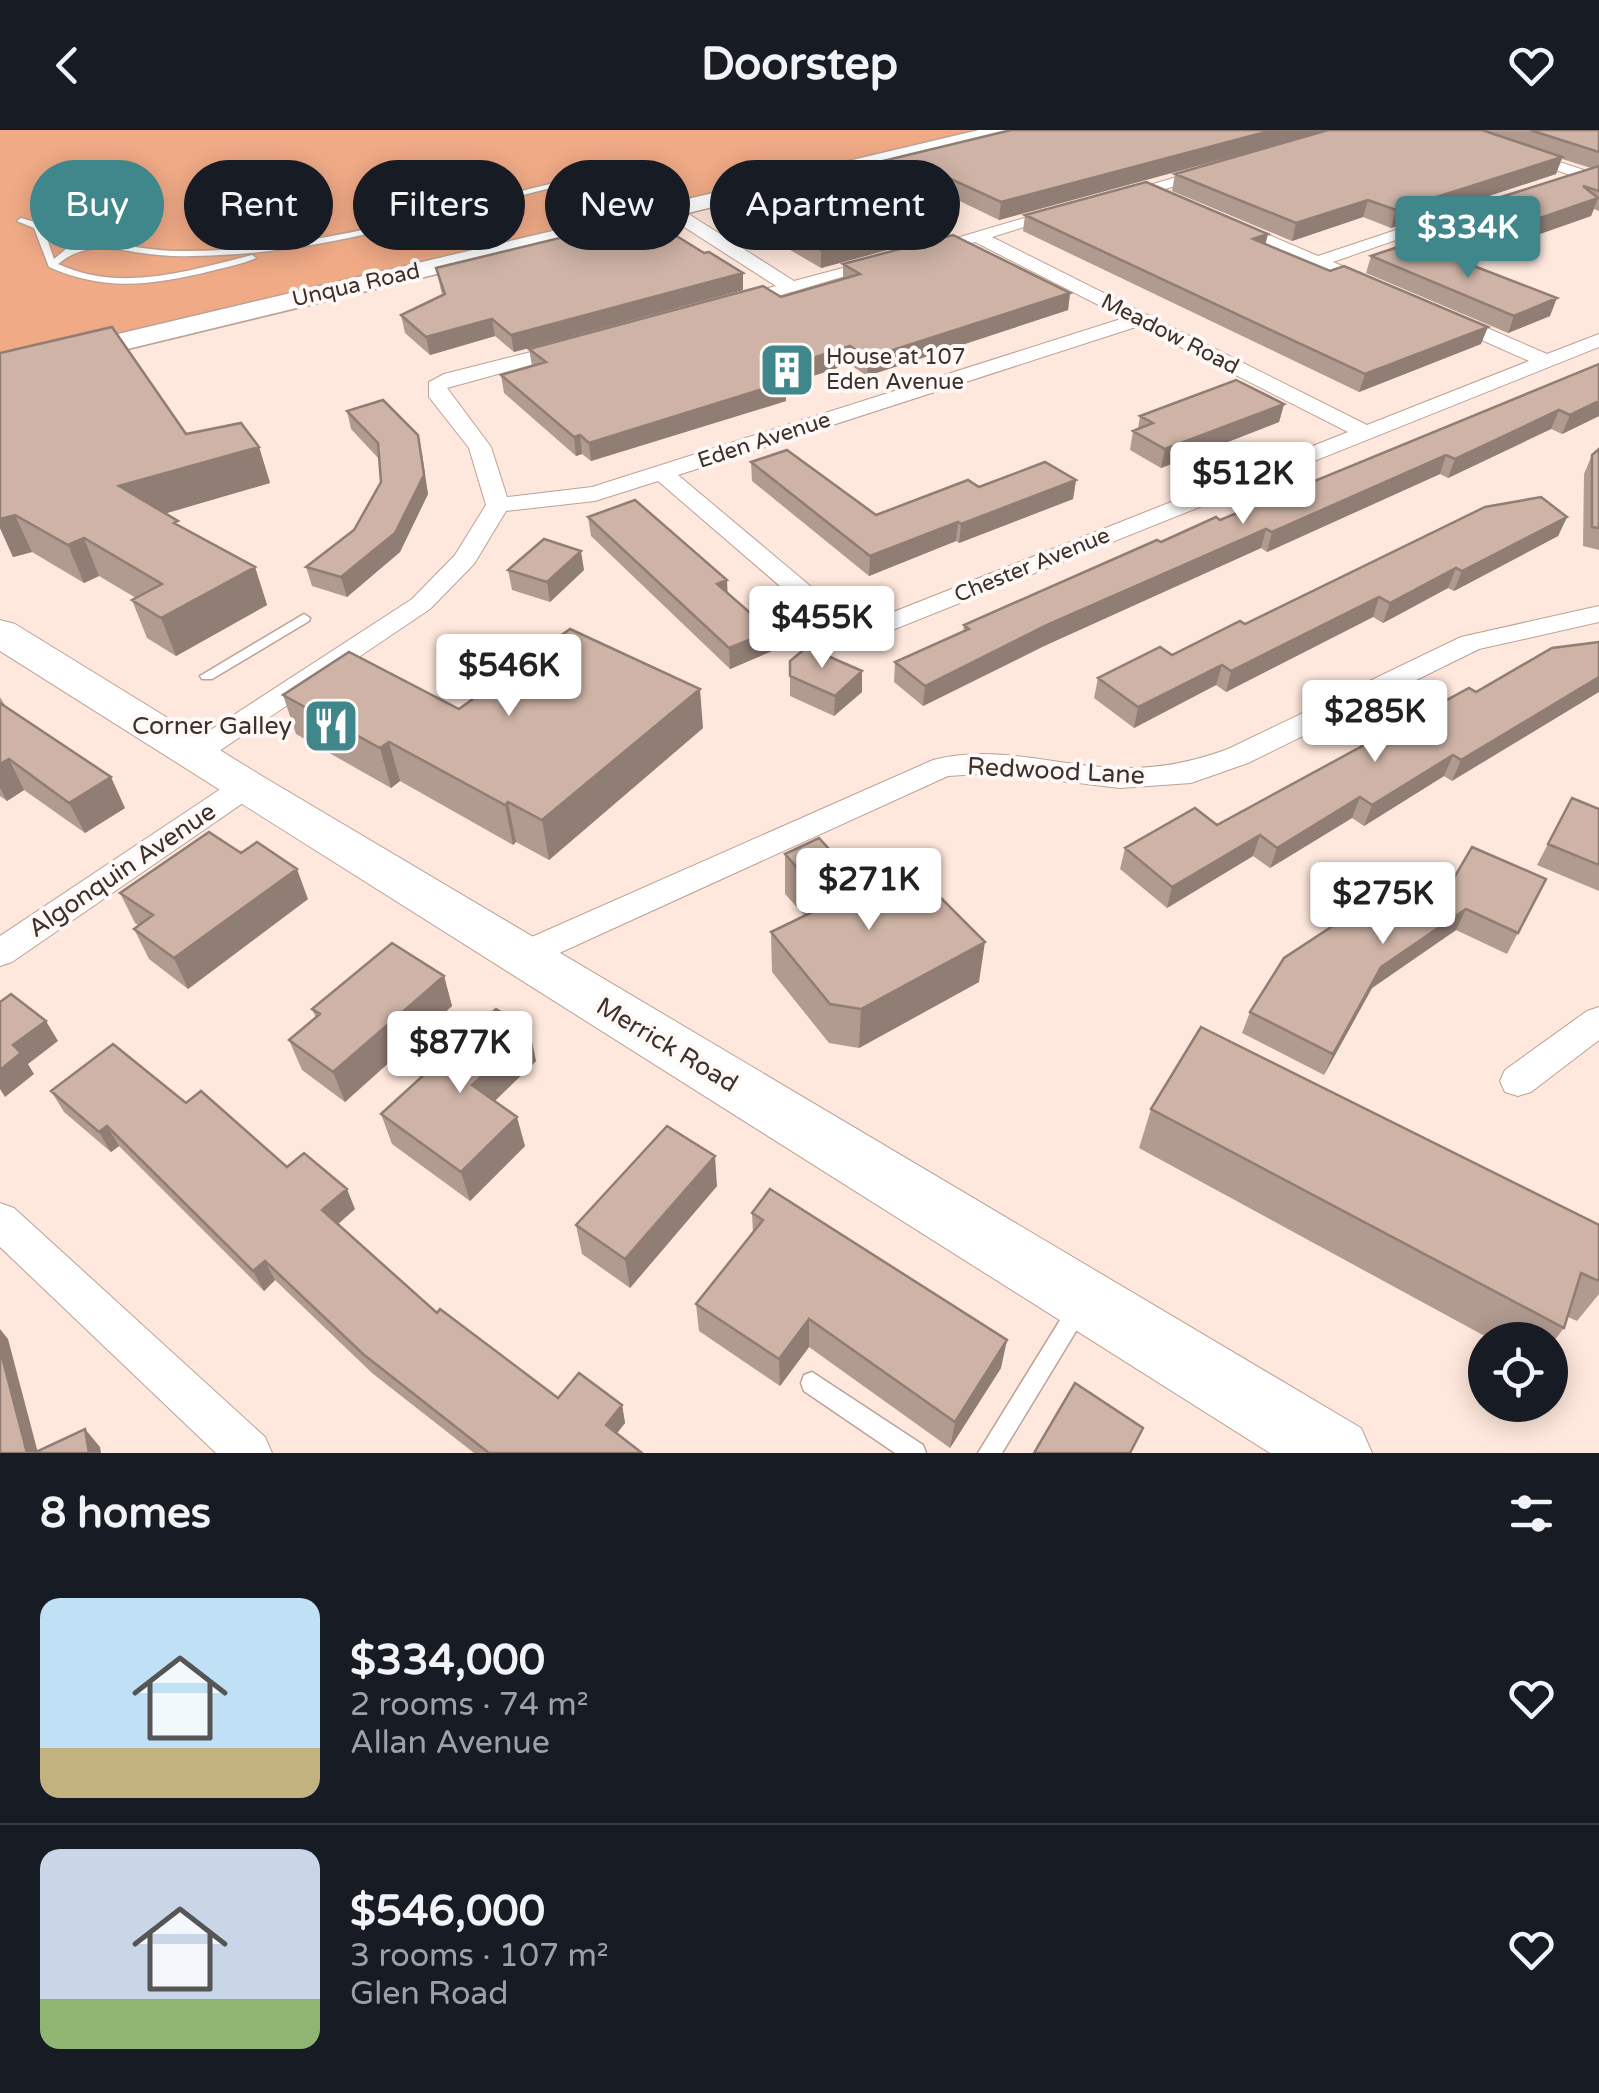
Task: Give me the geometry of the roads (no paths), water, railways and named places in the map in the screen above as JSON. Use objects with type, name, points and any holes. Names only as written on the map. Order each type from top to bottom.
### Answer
[{"type":"main road","name":"Merrick Road","points":[[0,633],[245,787],[1336,1453]]},
{"type":"street","name":"Unqua Road","points":[[690,205],[1004,130]]},
{"type":"street","points":[[1448,130],[1591,178]]},
{"type":"street","points":[[716,308],[1234,165]]},
{"type":"street","points":[[1544,187],[1591,178]]},
{"type":"street","points":[[1146,189],[1173,201]]},
{"type":"street","points":[[1317,262],[1488,206]]},
{"type":"street","points":[[1209,216],[1386,292]]},
{"type":"street","points":[[690,223],[791,287]]},
{"type":"street","name":"Meadow Road","points":[[978,236],[1364,432]]},
{"type":"street","name":"Unqua Road","points":[[0,371],[545,240]]},
{"type":"street","points":[[1421,306],[1548,361]]},
{"type":"street","name":"Eden Avenue","points":[[498,505],[565,500],[662,473],[1140,319]]},
{"type":"street","name":"Chester Avenue","points":[[662,473],[855,636],[1599,340]]},
{"type":"street","points":[[193,755],[421,604],[465,559],[498,505],[480,446],[438,396],[436,386],[451,378],[586,344]]},
{"type":"street","name":"Redwood Lane","points":[[521,956],[944,767],[995,763],[1120,778],[1191,773],[1238,756],[1470,642],[1599,614]]},
{"type":"street","name":"Algonquin Avenue","points":[[0,953],[245,787]]},
{"type":"street","points":[[1518,1080],[1599,1020]]},
{"type":"street","points":[[0,1220],[250,1453]]},
{"type":"lane","points":[[333,234],[545,187]]},
{"type":"lane","points":[[21,221],[30,224]]},
{"type":"lane","points":[[47,250],[52,265],[78,277],[108,282],[183,274],[277,250]]},
{"type":"lane","points":[[52,265],[69,252],[80,250]]},
{"type":"lane","points":[[157,250],[250,250]]},
{"type":"lane","points":[[183,274],[188,253]]},
{"type":"lane","points":[[207,676],[304,618]]},
{"type":"lane","points":[[989,1453],[1084,1300]]},
{"type":"lane","points":[[812,1383],[915,1453]]},
{"type":"place","name":"House at 107 Eden Avenue","points":[[787,370]]},
{"type":"place","name":"Corner Galley","points":[[331,726]]}]
